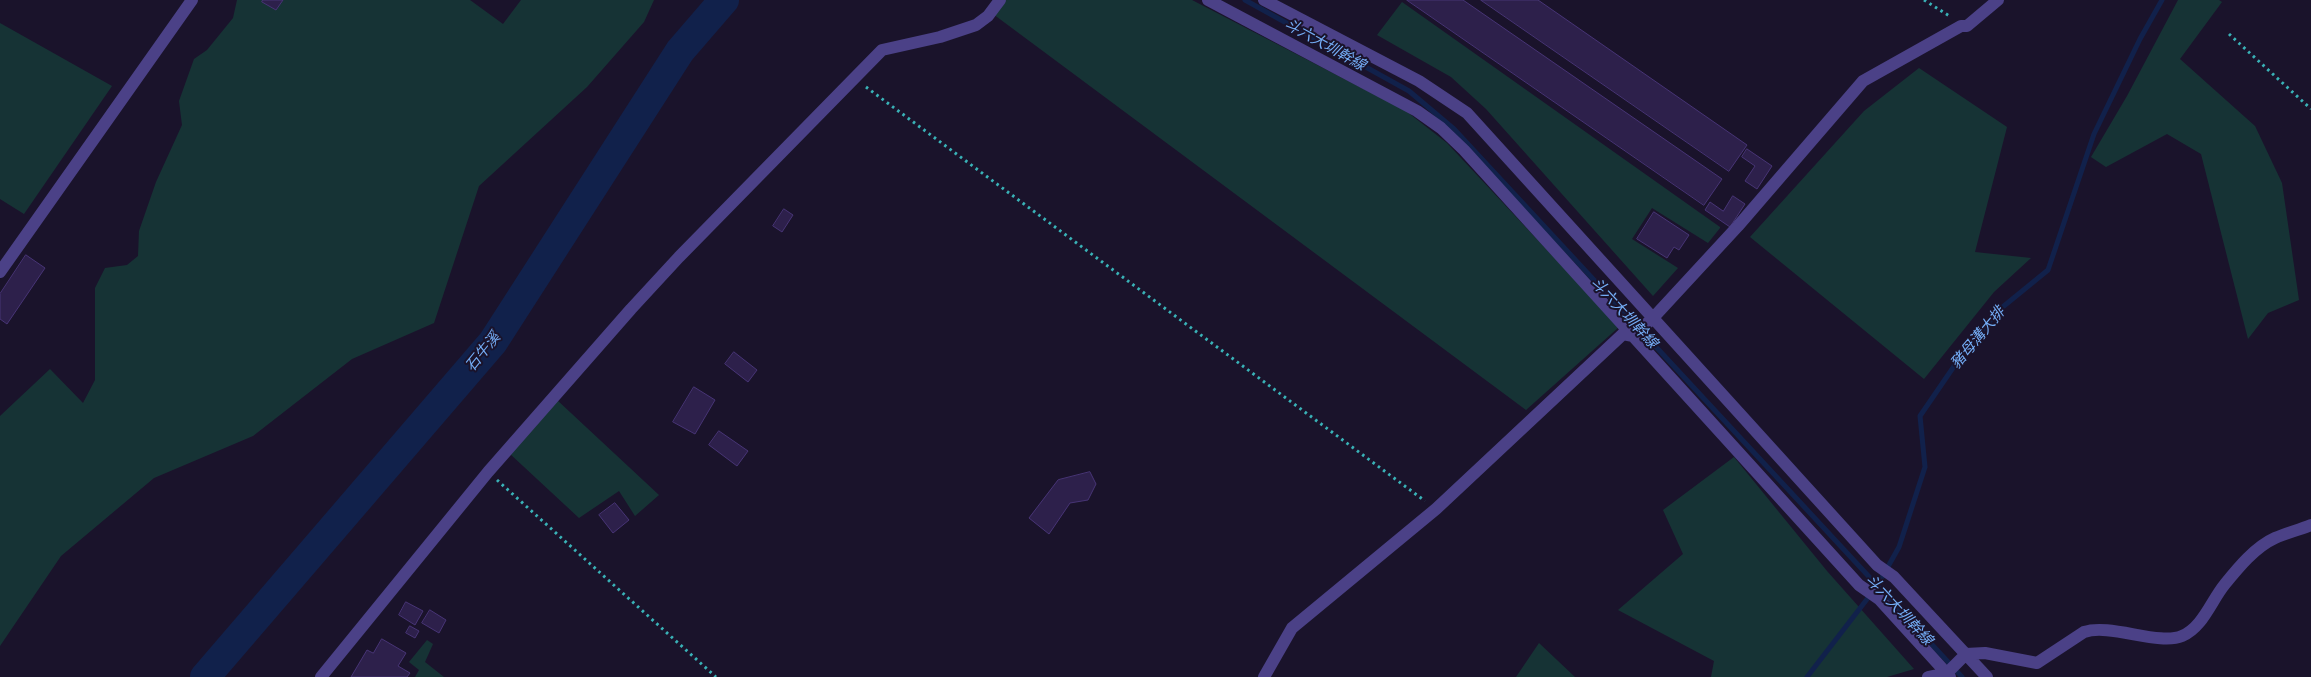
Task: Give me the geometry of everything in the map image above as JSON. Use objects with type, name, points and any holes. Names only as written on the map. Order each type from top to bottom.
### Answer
[{"type":"street","points":[[0,272],[192,0]]},
{"type":"street","points":[[320,677],[488,472],[679,257],[856,79],[882,50],[940,37],[976,25],[988,16],[1000,0]]},
{"type":"street","points":[[1208,0],[1418,111],[1442,128],[1859,585],[1878,600],[1948,675]]},
{"type":"street","points":[[1264,0],[1420,81],[1467,113],[1878,565],[1894,577],[1987,677]]},
{"type":"street","points":[[1633,336],[1653,318],[1738,226],[1863,81],[1961,26],[1967,26],[1998,0]]},
{"type":"street","points":[[1264,677],[1292,628],[1436,509],[1623,334],[1633,336]]},
{"type":"street","points":[[1928,677],[1948,675],[1966,654],[1985,653],[2037,663],[2084,632],[2093,629],[2140,636],[2181,637],[2196,627],[2224,584],[2255,552],[2274,538],[2311,525]]},
{"type":"path","points":[[1924,0],[1967,26]]},
{"type":"path","points":[[2230,34],[2311,109]]},
{"type":"path","points":[[856,79],[1436,509]]},
{"type":"path","points":[[488,472],[716,677]]},
{"type":"green space","points":[[237,0],[470,0],[503,24],[521,0],[654,0],[644,22],[587,87],[479,186],[434,323],[352,359],[253,436],[154,478],[61,556],[0,646],[0,416],[50,369],[83,403],[95,380],[95,288],[105,268],[127,265],[138,256],[139,231],[156,182],[182,125],[179,101],[194,59],[207,50],[233,18]]},
{"type":"green space","points":[[998,0],[1192,0],[1406,111],[1447,143],[1619,327],[1526,410],[993,14]]},
{"type":"green space","points":[[2178,0],[2219,0],[2222,2],[2180,59],[2255,126],[2282,183],[2299,300],[2268,313],[2248,339],[2201,154],[2167,134],[2106,167],[2091,157],[2127,96]]},
{"type":"green space","points":[[1402,2],[1720,228],[1708,243],[1652,208],[1632,239],[1678,268],[1653,296],[1486,109],[1451,77],[1377,35]]},
{"type":"green space","points":[[0,23],[112,86],[24,214],[0,199]]},
{"type":"green space","points":[[1919,68],[2007,127],[1975,252],[2031,258],[1994,292],[1924,379],[1750,237],[1864,111]]},
{"type":"green space","points":[[557,400],[659,495],[635,516],[619,491],[579,518],[509,453]]},
{"type":"green space","points":[[1734,457],[1827,571],[1914,669],[1887,677],[1711,677],[1714,661],[1618,610],[1683,554],[1663,510]]},
{"type":"green space","points":[[427,640],[433,644],[425,662],[444,677],[415,677],[419,670],[409,662]]},
{"type":"green space","points":[[1539,643],[1575,677],[1516,677]]},
{"type":"building","points":[[263,0],[283,0],[276,10],[262,2]]},
{"type":"building","points":[[1407,0],[1463,0],[1722,179],[1704,205]]},
{"type":"building","points":[[1481,0],[1538,0],[1747,145],[1729,171]]},
{"type":"building","points":[[1747,149],[1772,166],[1757,189],[1745,181],[1755,166],[1742,157]]},
{"type":"building","points":[[1733,196],[1745,204],[1730,227],[1705,210],[1710,202],[1723,211]]},
{"type":"building","points":[[784,209],[793,215],[782,232],[773,226]]},
{"type":"building","points":[[1654,212],[1689,235],[1679,250],[1674,247],[1667,258],[1637,239]]},
{"type":"building","points":[[26,255],[45,268],[7,324],[0,319],[0,294]]},
{"type":"building","points":[[734,352],[757,370],[748,382],[725,364]]},
{"type":"building","points":[[694,387],[715,400],[695,434],[673,422]]},
{"type":"building","points":[[719,431],[748,451],[737,466],[709,445]]},
{"type":"building","points":[[1090,472],[1096,484],[1088,500],[1070,503],[1049,534],[1029,518],[1058,480]]},
{"type":"building","points":[[615,503],[629,520],[613,533],[599,515]]},
{"type":"building","points":[[406,602],[423,611],[415,625],[399,615]]},
{"type":"building","points":[[430,610],[446,620],[439,633],[422,623]]},
{"type":"building","points":[[410,626],[419,631],[415,638],[406,633]]},
{"type":"building","points":[[382,639],[406,653],[398,666],[410,673],[407,677],[351,677],[367,650],[373,653]]},
{"type":"waterway","name":"石牛溪","points":[[205,677],[493,342],[680,51],[724,0]]},
{"type":"waterway","name":"斗六大圳幹線","points":[[1245,0],[1409,91],[1454,129],[1962,677]]},
{"type":"waterway","name":"豬母溝大排","points":[[1876,588],[1899,547],[1925,467],[1920,416],[1959,359],[1999,310],[2048,270],[2094,134],[2140,39],[2162,0]]},
{"type":"waterway","name":"豬母溝大排","points":[[1807,677],[1871,594]]}]
